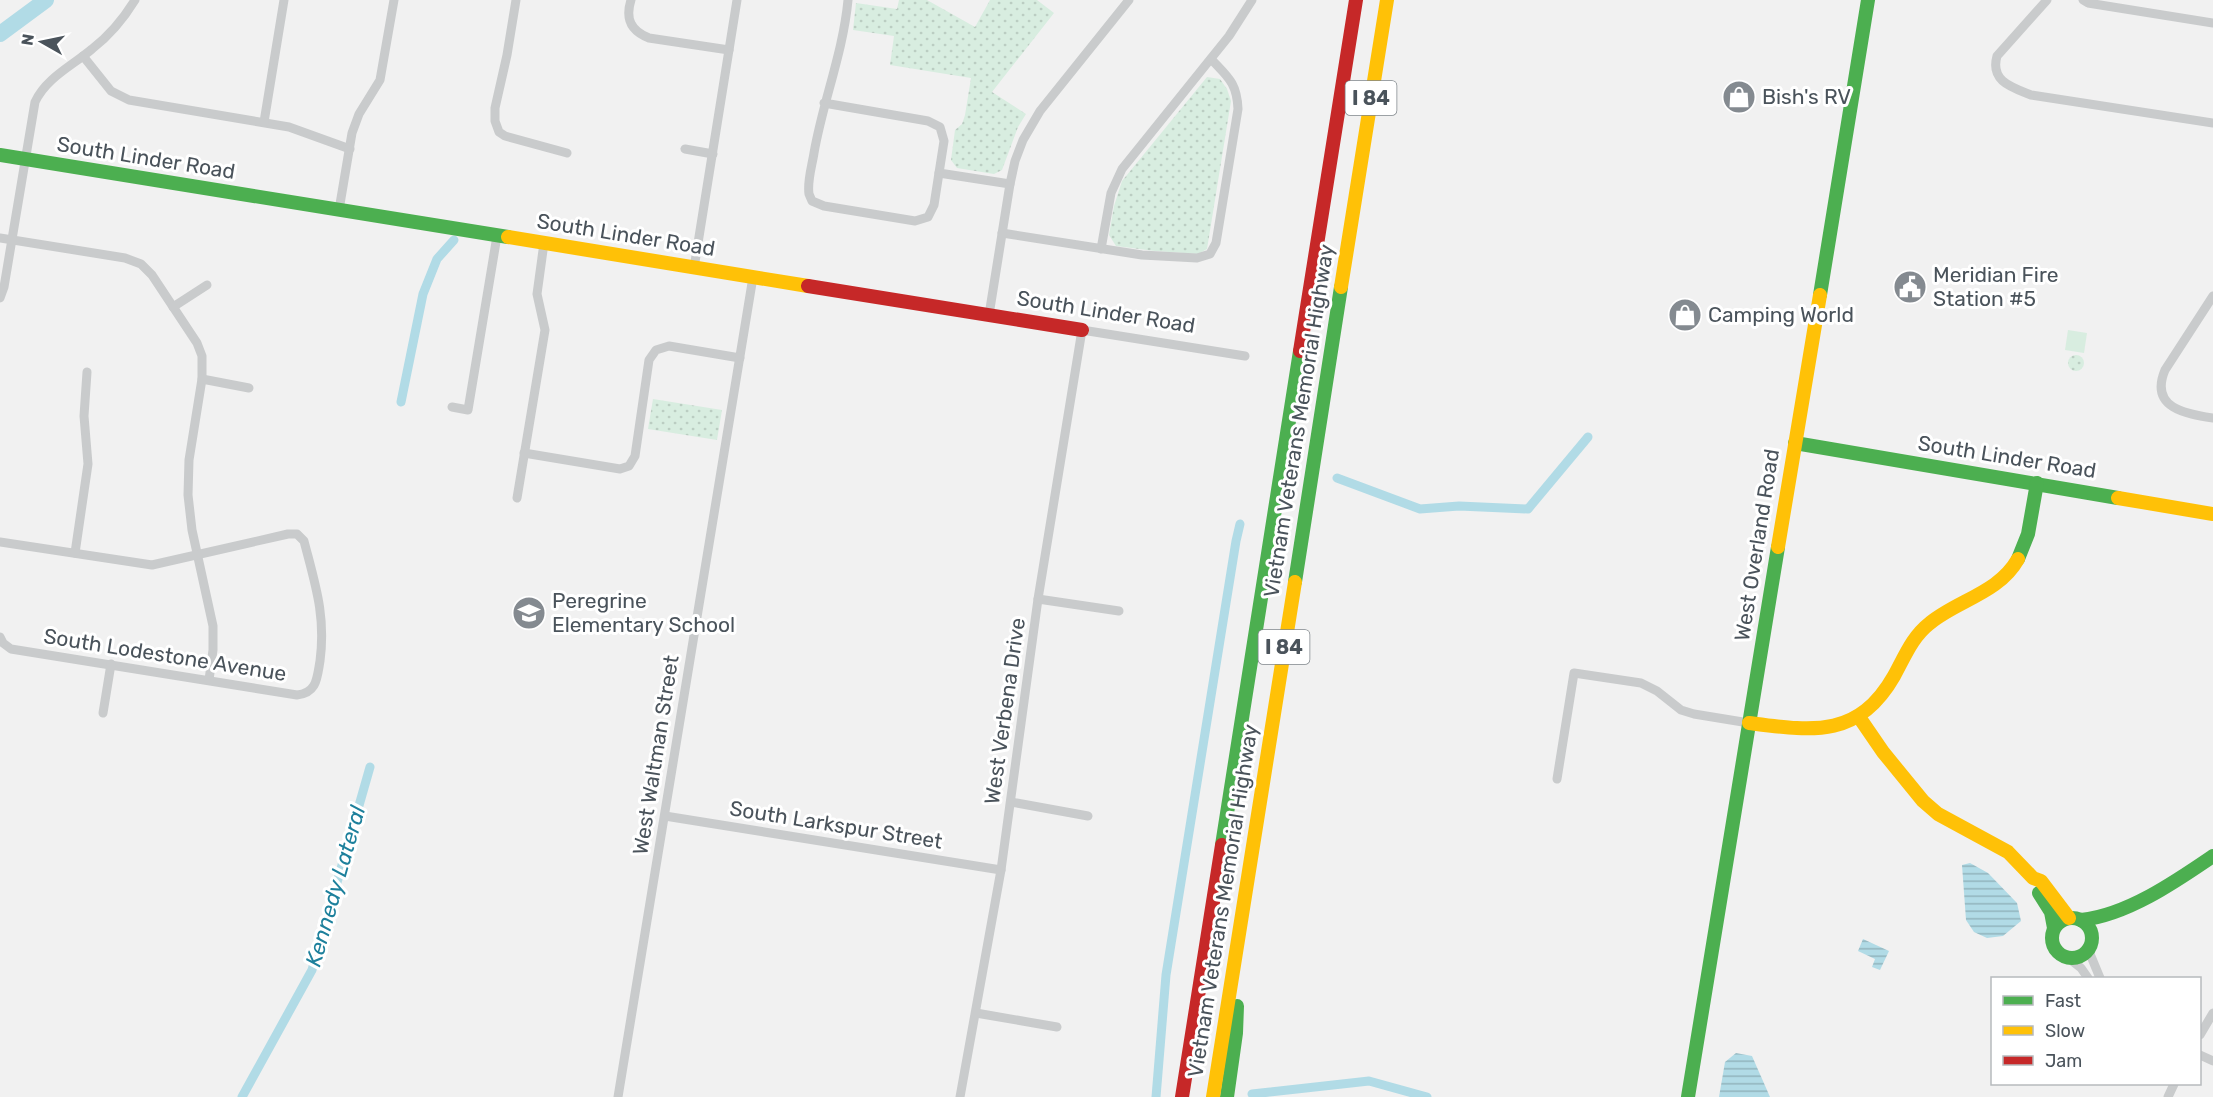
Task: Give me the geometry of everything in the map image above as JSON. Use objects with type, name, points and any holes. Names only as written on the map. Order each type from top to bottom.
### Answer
[{"type":"main road","name":"Vietnam Veterans Memorial Highway","points":[[1182,1097],[1356,0]]},
{"type":"main road","name":"Vietnam Veterans Memorial Highway","points":[[1213,1097],[1387,0]]},
{"type":"main road","name":"West Overland Road","points":[[1688,1097],[1868,0]]},
{"type":"main road","name":"South Linder Road","points":[[0,155],[1082,330]]},
{"type":"main road","name":"South Linder Road","points":[[1794,443],[2213,514]]},
{"type":"main road","points":[[1749,723],[1801,729],[1835,726],[1859,717],[1879,698],[1895,673],[1906,649],[1919,632],[1932,620],[1998,583],[2016,563],[2029,534],[2037,483]]},
{"type":"main road","points":[[1859,717],[1923,801],[1938,814],[2008,852],[2033,878],[2041,881],[2075,919],[2086,924],[2090,943]]},
{"type":"main road","points":[[2054,928],[2063,920],[2098,918],[2112,914],[2179,879],[2213,856]]},
{"type":"main road","points":[[2033,878],[2036,888],[2051,912],[2054,946],[2057,951],[2067,957],[2079,956],[2109,921],[2112,914]]},
{"type":"main road","points":[[1227,1097],[1236,1033],[1240,929]]},
{"type":"street","points":[[0,298],[4,287],[32,113],[39,93],[114,29],[135,0]]},
{"type":"street","points":[[264,122],[284,0]]},
{"type":"street","points":[[339,210],[355,123],[380,80],[394,0]]},
{"type":"street","points":[[516,0],[495,108],[495,121],[499,132],[511,138],[567,153]]},
{"type":"street","points":[[631,0],[628,16],[631,27],[639,35],[729,50]]},
{"type":"street","points":[[694,268],[737,0]]},
{"type":"street","points":[[824,103],[928,122],[940,127],[944,141],[934,205],[928,217],[915,221],[824,206],[812,201],[808,188],[824,103],[841,46],[848,0]]},
{"type":"street","points":[[989,315],[1010,184],[1019,149],[1033,121],[1129,0]]},
{"type":"street","points":[[1101,249],[1111,193],[1122,169],[1237,26],[1252,0]]},
{"type":"street","points":[[2047,0],[1997,56],[1994,65],[1998,77],[2016,89],[2031,95],[2213,123]]},
{"type":"street","points":[[2083,0],[2088,3],[2213,23]]},
{"type":"street","points":[[83,56],[111,91],[129,100],[264,122],[299,130],[350,149]]},
{"type":"street","points":[[1002,233],[1142,255],[1197,258],[1210,254],[1216,243],[1238,109],[1237,94],[1232,82],[1211,59]]},
{"type":"street","points":[[685,149],[712,154]]},
{"type":"street","points":[[939,173],[1010,184]]},
{"type":"street","points":[[452,407],[468,410],[497,236]]},
{"type":"street","points":[[0,238],[125,258],[141,264],[152,275],[197,343],[202,356],[202,379],[188,475],[189,511],[213,626],[209,680]]},
{"type":"street","points":[[517,498],[545,330],[537,294],[544,243]]},
{"type":"street","name":"West Waltman Street","points":[[618,1097],[753,277]]},
{"type":"street","points":[[173,307],[207,285]]},
{"type":"street","points":[[2213,296],[2161,379],[2165,399],[2173,408],[2184,414],[2213,418]]},
{"type":"street","name":"South Linder Road","points":[[1082,330],[1245,356]]},
{"type":"street","name":"West Verbena Drive","points":[[960,1097],[1001,870],[1038,599],[1082,330]]},
{"type":"street","points":[[524,453],[620,469],[629,466],[634,456],[649,360],[656,350],[669,346],[740,358]]},
{"type":"street","points":[[75,554],[88,464],[84,416],[87,372]]},
{"type":"street","points":[[202,379],[249,388]]},
{"type":"street","name":"South Lodestone Avenue","points":[[0,637],[3,643],[11,649],[297,694],[305,694],[312,690],[317,683],[323,622],[320,601],[304,541],[297,534],[288,534],[198,555]]},
{"type":"street","points":[[0,542],[152,565],[198,555]]},
{"type":"street","points":[[1038,599],[1119,611]]},
{"type":"street","points":[[103,713],[111,664]]},
{"type":"street","points":[[1557,779],[1574,673],[1641,682],[1657,690],[1681,710],[1749,723]]},
{"type":"street","points":[[1011,802],[1088,816]]},
{"type":"street","name":"South Larkspur Street","points":[[665,816],[1001,870]]},
{"type":"street","points":[[2090,943],[2100,977]]},
{"type":"street","points":[[2067,957],[2081,968],[2087,977]]},
{"type":"street","points":[[976,1013],[1057,1027]]},
{"type":"street","points":[[2201,1032],[2213,1013]]},
{"type":"green space","points":[[899,0],[927,0],[975,27],[990,0],[1037,0],[1054,13],[992,92],[1026,114],[1018,127],[1002,170],[994,174],[957,168],[951,160],[955,130],[962,124],[965,115],[971,78],[890,65],[894,36],[853,30],[856,3],[897,9]]},
{"type":"green space","points":[[1207,77],[1220,79],[1231,101],[1207,249],[1198,254],[1116,246],[1109,235],[1114,206],[1122,181]]},
{"type":"green space","points":[[2068,330],[2087,333],[2084,353],[2065,350]]},
{"type":"green space","points":[[2076,355],[2084,363],[2076,371],[2068,363]]},
{"type":"green space","points":[[653,399],[722,410],[717,440],[648,429]]},
{"type":"water","points":[[1970,863],[1988,873],[2017,903],[2021,921],[2003,936],[1987,938],[1974,932],[1966,920],[1962,865]]},
{"type":"water","points":[[1863,939],[1889,951],[1880,970],[1872,967],[1875,959],[1858,951]]},
{"type":"water","points":[[1736,1053],[1752,1056],[1770,1097],[1719,1097],[1725,1062]]},
{"type":"waterway","points":[[0,34],[46,0]]},
{"type":"waterway","name":"Kennedy Lateral","points":[[401,402],[423,294],[437,259],[454,240]]},
{"type":"waterway","points":[[1337,478],[1420,509],[1459,506],[1528,509],[1588,437]]},
{"type":"waterway","points":[[1156,1097],[1166,975],[1240,524]]},
{"type":"waterway","name":"Kennedy Lateral","points":[[242,1097],[312,970],[370,767]]},
{"type":"waterway","points":[[1252,1094],[1369,1081],[1427,1097]]},
{"type":"traffic: fast","points":[[1820,295],[1868,0]]},
{"type":"traffic: fast","points":[[0,155],[508,237]]},
{"type":"traffic: fast","points":[[1295,582],[1341,287]]},
{"type":"traffic: fast","points":[[1222,845],[1300,351]]},
{"type":"traffic: fast","points":[[1795,443],[2118,498]]},
{"type":"traffic: fast","points":[[2018,559],[2028,534],[2037,483]]},
{"type":"traffic: fast","points":[[1688,1097],[1778,547]]},
{"type":"traffic: fast","points":[[2081,920],[2116,912],[2150,896],[2213,856]]},
{"type":"traffic: fast","points":[[2039,893],[2051,912],[2054,928]]},
{"type":"traffic: fast","points":[[2072,918],[2086,924],[2092,938],[2086,952],[2072,958],[2058,952],[2052,938],[2058,924],[2072,918]]},
{"type":"traffic: fast","points":[[1227,1097],[1236,1033],[1237,1006]]},
{"type":"traffic: slow","points":[[1341,287],[1387,0]]},
{"type":"traffic: slow","points":[[508,237],[808,286]]},
{"type":"traffic: slow","points":[[1778,547],[1820,295]]},
{"type":"traffic: slow","points":[[2118,498],[2213,514]]},
{"type":"traffic: slow","points":[[1749,723],[1813,728],[1849,721],[1865,711],[1880,696],[1894,676],[1905,654],[1924,628],[1941,615],[2000,580],[2018,559]]},
{"type":"traffic: slow","points":[[1213,1097],[1295,582]]},
{"type":"traffic: slow","points":[[1859,717],[1883,752],[1923,801],[1938,814],[2008,852],[2033,878],[2041,881],[2069,918]]},
{"type":"traffic: jam","points":[[1300,351],[1356,0]]},
{"type":"traffic: jam","points":[[808,286],[1082,330]]},
{"type":"traffic: jam","points":[[1182,1097],[1222,845]]},
{"type":"place","name":"Bish's RV","points":[[1739,97]]},
{"type":"place","name":"Meridian Fire Station #5","points":[[1910,287]]},
{"type":"place","name":"Camping World","points":[[1685,315]]},
{"type":"place","name":"Peregrine Elementary School","points":[[529,613]]}]
